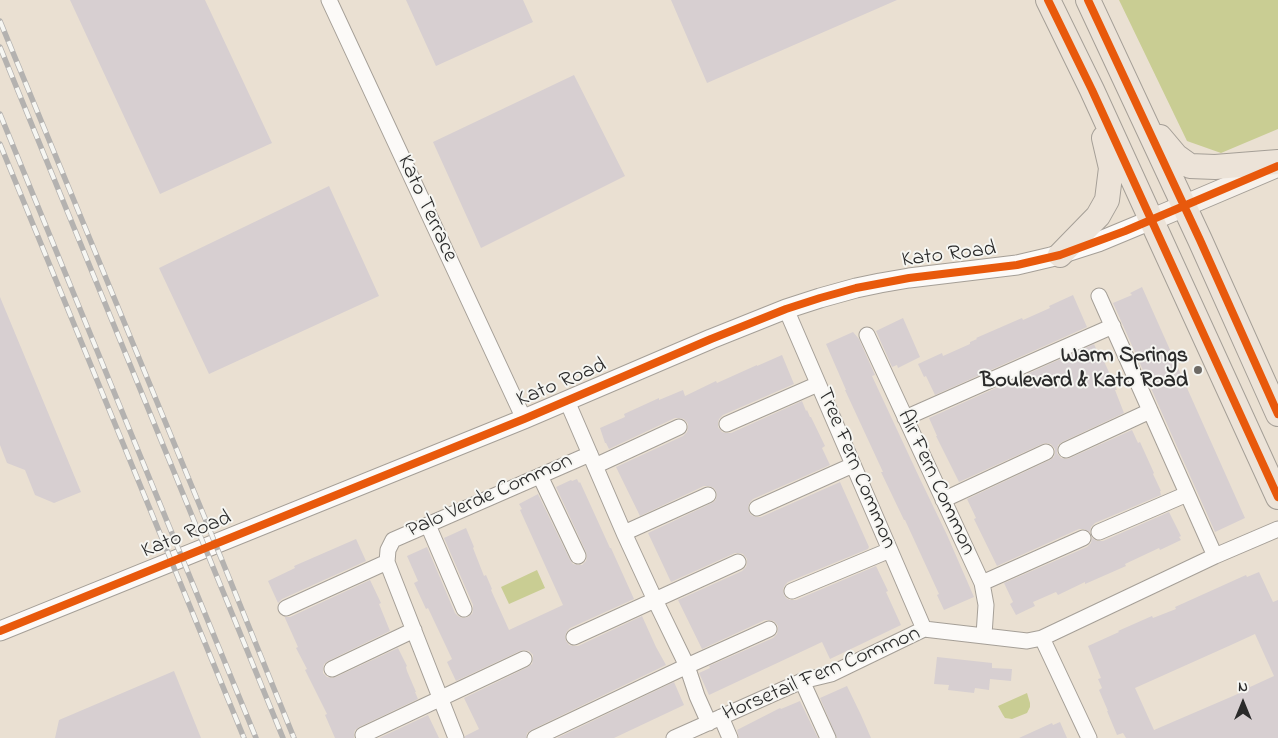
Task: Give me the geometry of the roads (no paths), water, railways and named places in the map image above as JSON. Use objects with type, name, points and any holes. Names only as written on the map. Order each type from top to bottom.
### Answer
[{"type":"main road","points":[[1048,0],[1092,90],[1278,498]]},
{"type":"main road","points":[[1088,0],[1278,414]]},
{"type":"main road","points":[[1060,255],[1098,216],[1107,200],[1111,168],[1092,90]]},
{"type":"main road","points":[[1140,111],[1176,156],[1190,166],[1215,167],[1278,164]]},
{"type":"main road","points":[[1151,220],[1278,164]]},
{"type":"street","name":"Kato Terrace","points":[[329,0],[524,419]]},
{"type":"street","name":"Kato Road","points":[[0,631],[524,419],[786,309],[864,286],[909,278],[1017,265],[1060,255],[1098,242],[1151,220]]},
{"type":"street","points":[[1099,296],[1215,556]]},
{"type":"street","name":"Tree Fern Common","points":[[786,309],[924,629]]},
{"type":"street","points":[[905,418],[1113,326]]},
{"type":"street","name":"Air Fern Common","points":[[867,335],[982,583],[986,605],[984,635]]},
{"type":"street","points":[[727,424],[818,384]]},
{"type":"street","name":"Palo Verde Common","points":[[567,401],[654,600],[687,666],[697,696],[730,738]]},
{"type":"street","points":[[1066,450],[1150,411]]},
{"type":"street","points":[[592,460],[679,427]]},
{"type":"street","points":[[943,500],[1046,452]]},
{"type":"street","name":"Palo Verde Common","points":[[456,738],[387,562],[388,550],[392,540],[540,476],[592,460]]},
{"type":"street","points":[[757,508],[853,465]]},
{"type":"street","points":[[540,476],[578,556]]},
{"type":"street","points":[[1099,532],[1187,494]]},
{"type":"street","points":[[624,533],[708,495]]},
{"type":"street","points":[[428,525],[464,609]]},
{"type":"street","name":"Horsetail Fern Common","points":[[674,738],[802,681],[831,674],[924,629],[1027,641],[1042,638],[1215,556],[1278,529]]},
{"type":"street","points":[[982,583],[1083,538]]},
{"type":"street","points":[[792,591],[890,550]]},
{"type":"street","points":[[286,608],[387,562]]},
{"type":"street","points":[[574,637],[738,562]]},
{"type":"street","points":[[536,738],[769,629]]},
{"type":"street","points":[[332,669],[414,630]]},
{"type":"street","points":[[1042,638],[1089,738]]},
{"type":"street","points":[[363,735],[524,659]]},
{"type":"street","points":[[802,681],[828,738]]},
{"type":"railway","points":[[0,21],[294,738]]},
{"type":"railway","points":[[0,47],[283,738]]},
{"type":"railway","points":[[0,114],[256,738]]},
{"type":"railway","points":[[0,144],[244,738]]},
{"type":"place","name":"Warm Springs Boulevard & Kato Road","points":[[1198,370]]}]
